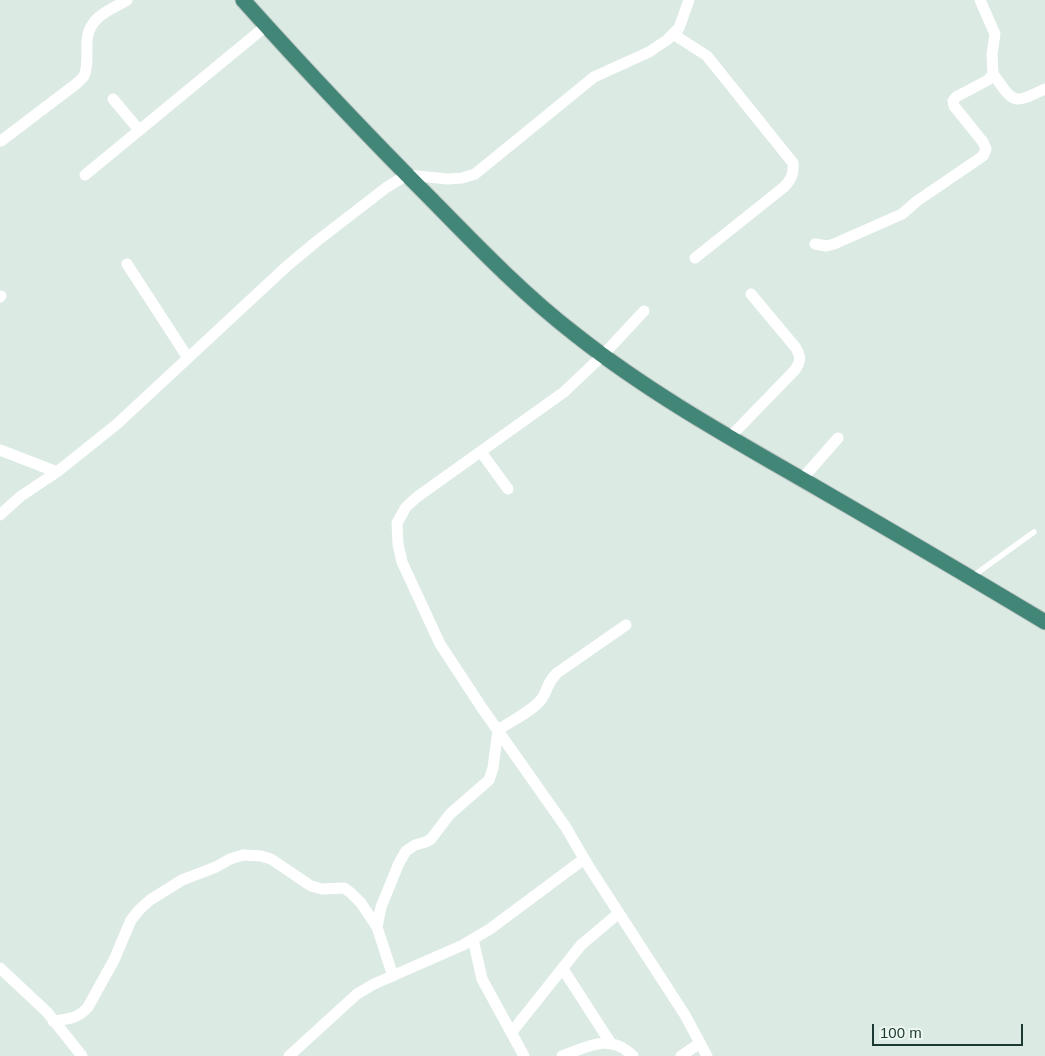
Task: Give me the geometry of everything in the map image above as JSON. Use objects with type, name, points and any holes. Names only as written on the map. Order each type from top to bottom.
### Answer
[{"type":"highway","points":[[243,0],[466,235],[551,314],[603,355],[657,393],[729,438],[1045,622]]},
{"type":"street","points":[[1,141],[76,84],[83,76],[86,63],[87,34],[92,24],[103,14],[128,0]]},
{"type":"street","points":[[0,514],[117,424],[317,241],[387,186],[407,175],[448,179],[462,178],[474,174],[594,77],[649,52],[673,34],[679,28],[689,0]]},
{"type":"street","points":[[980,0],[995,34],[992,54],[993,74],[1007,93],[1016,100],[1021,100],[1045,89]]},
{"type":"street","points":[[85,175],[266,26]]},
{"type":"street","points":[[673,34],[707,56],[793,163],[794,171],[784,187],[695,258]]},
{"type":"street","points":[[815,244],[826,246],[834,244],[902,214],[917,201],[983,156],[986,149],[983,142],[954,106],[954,101],[956,97],[988,80],[993,74]]},
{"type":"street","points":[[113,99],[139,130]]},
{"type":"street","points":[[127,264],[188,358]]},
{"type":"street","points":[[729,438],[795,370],[800,361],[800,355],[796,348],[751,294]]},
{"type":"street","points":[[644,311],[603,355],[564,392],[417,497],[406,507],[397,523],[398,544],[402,562],[440,644],[565,826],[584,859],[681,1008],[707,1056]]},
{"type":"street","points":[[802,479],[838,438]]},
{"type":"street","points":[[0,450],[57,472]]},
{"type":"street","points":[[481,452],[508,489]]},
{"type":"street","points":[[377,927],[381,907],[390,888],[398,863],[406,851],[414,845],[431,839],[450,814],[489,780],[493,768],[498,730],[535,706],[543,697],[549,681],[557,673],[626,625]]},
{"type":"street","points":[[53,1021],[74,1018],[83,1013],[88,1007],[114,960],[131,920],[140,908],[182,880],[209,871],[230,859],[243,855],[261,856],[280,864],[311,886],[322,889],[344,888],[351,893],[361,903],[377,927],[393,976]]},
{"type":"street","points":[[289,1056],[357,994],[374,984],[474,939],[584,859]]},
{"type":"street","points":[[511,1034],[581,945],[619,913]]},
{"type":"street","points":[[474,939],[482,979],[524,1056]]},
{"type":"street","points":[[0,968],[33,998],[82,1056]]},
{"type":"street","points":[[563,969],[610,1042]]},
{"type":"street","points":[[562,1056],[598,1043],[610,1042],[627,1050],[633,1056]]},
{"type":"street","points":[[681,1056],[700,1043]]},
{"type":"lane","points":[[971,578],[1034,532]]}]
